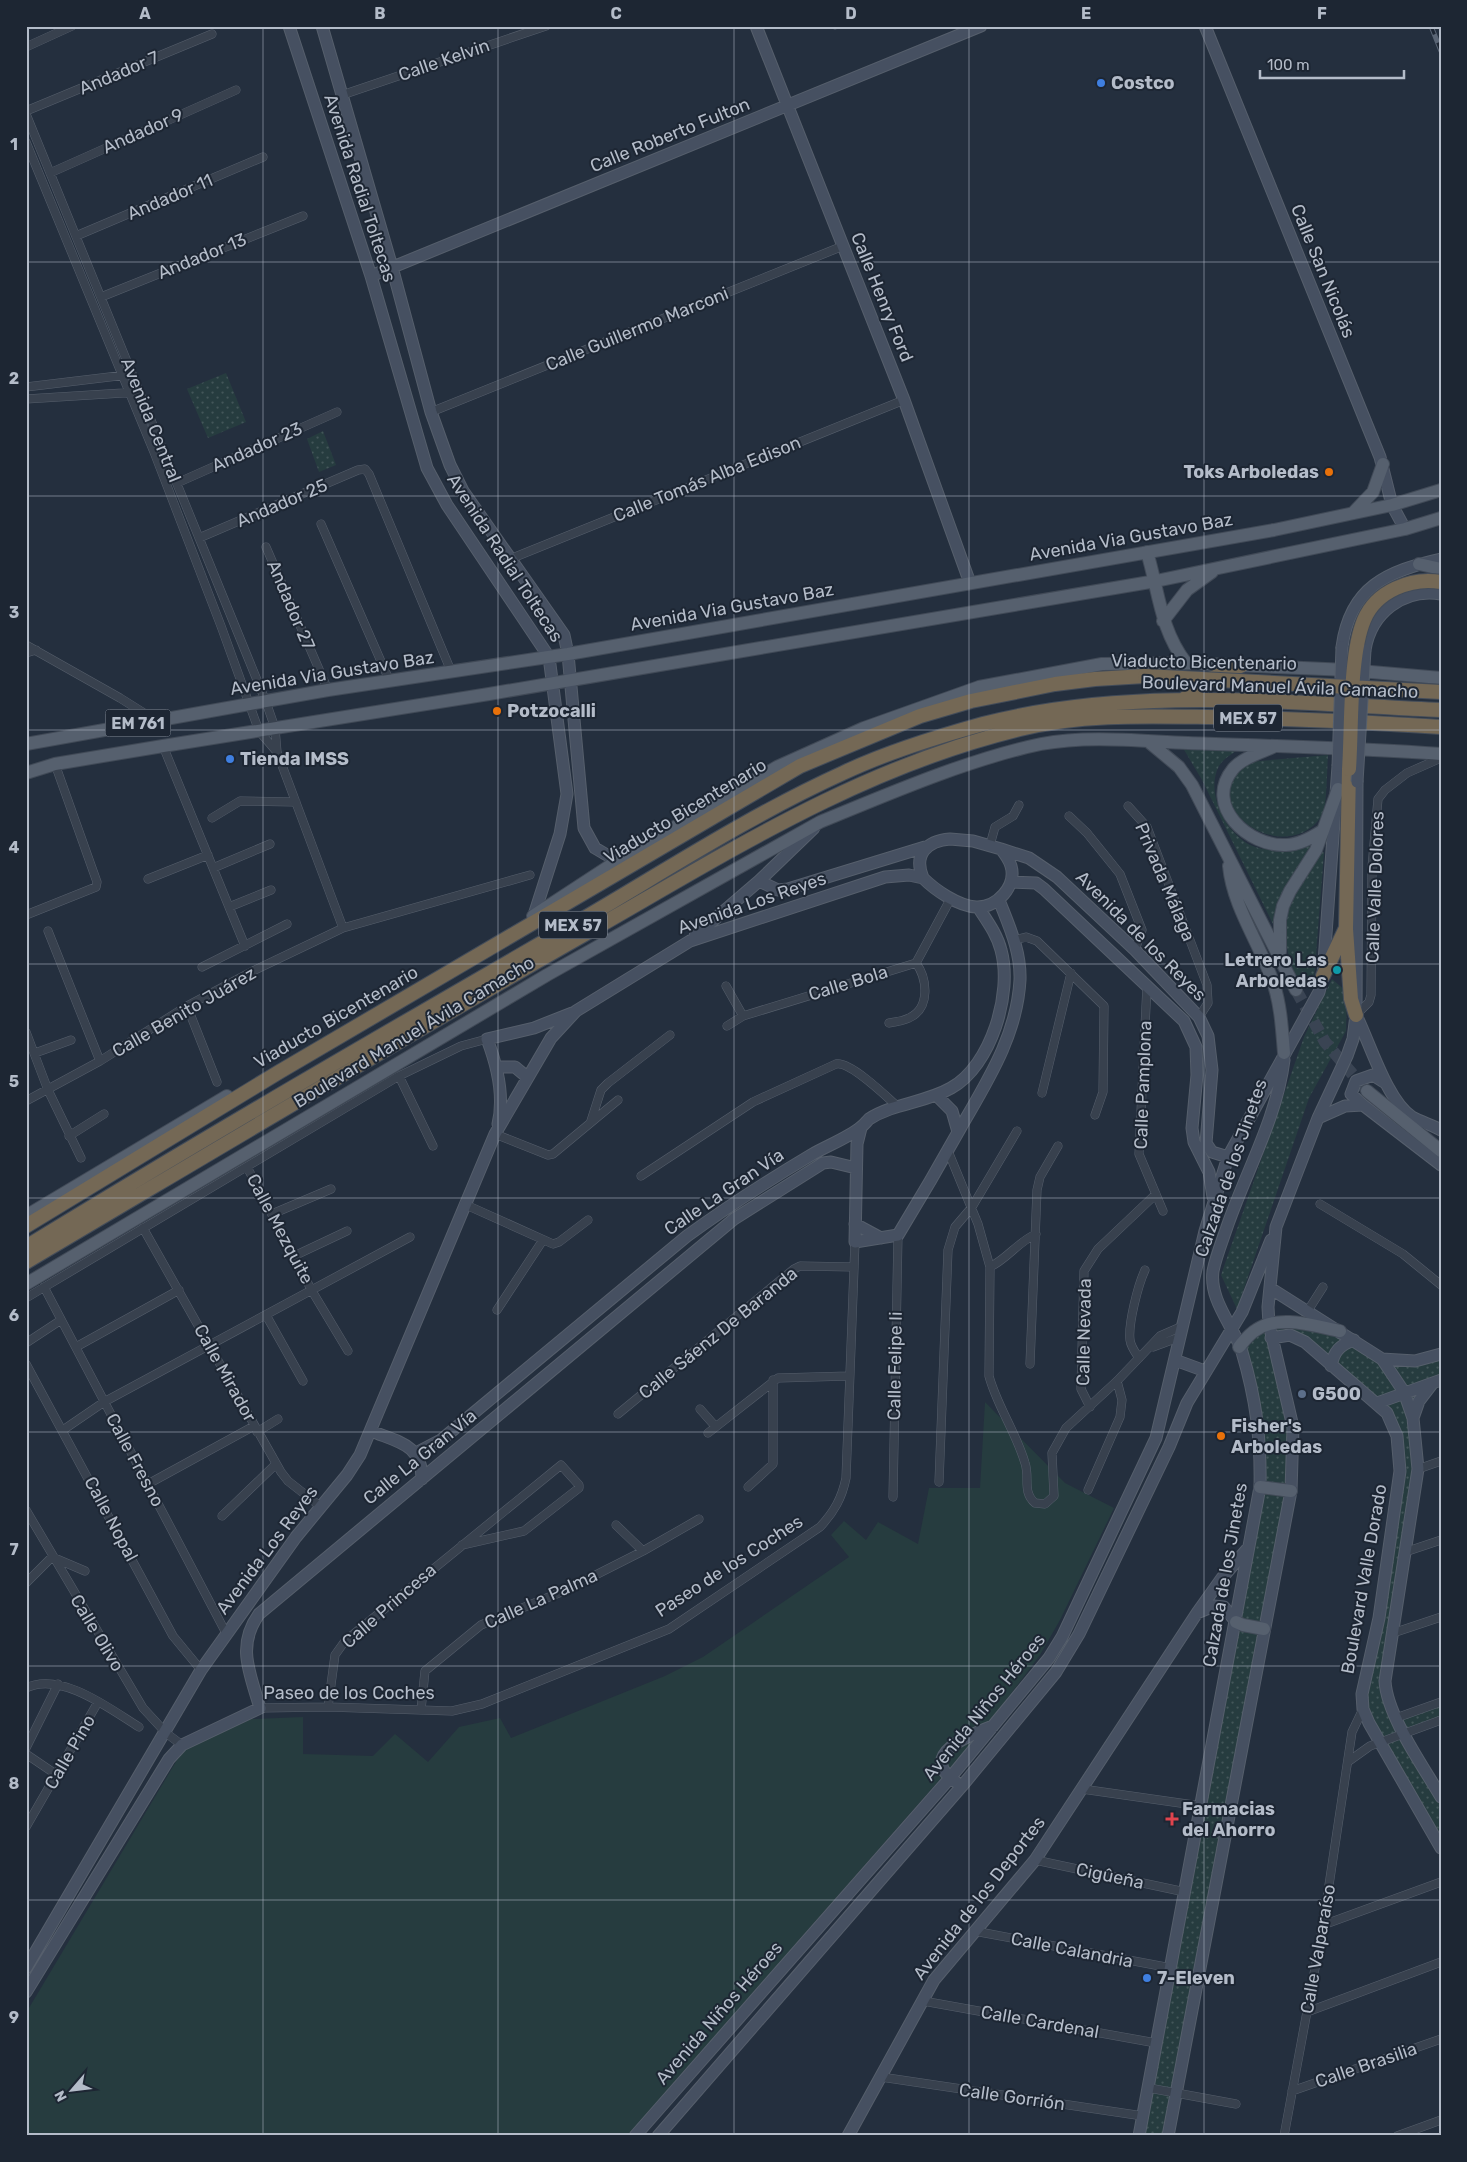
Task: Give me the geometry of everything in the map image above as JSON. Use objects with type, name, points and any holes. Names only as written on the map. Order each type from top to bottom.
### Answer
[{"type":"highway","points":[[1356,1015],[1350,1000],[1346,929],[1344,768],[1356,655],[1364,620],[1379,600],[1392,590],[1421,581],[1441,582]]},
{"type":"highway","points":[[1183,700],[1216,675],[1242,665]]},
{"type":"highway","name":"Viaducto Bicentenario","points":[[26,1226],[279,1072],[774,780],[848,744],[911,719],[971,701],[1054,684],[1145,676],[1441,692]]},
{"type":"highway","name":"Boulevard Manuel Ávila Camacho","points":[[26,1247],[309,1077],[785,800],[846,771],[914,745],[985,724],[1064,708],[1158,699],[1441,710]]},
{"type":"highway","name":"Boulevard Manuel Ávila Camacho","points":[[26,1262],[507,979],[758,834],[858,784],[960,746],[1023,728],[1088,719],[1152,716],[1282,718],[1441,727]]},
{"type":"highway","points":[[1323,976],[1346,929]]},
{"type":"main road","points":[[1352,514],[1373,492],[1382,464]]},
{"type":"main road","name":"Avenida Via Gustavo Baz","points":[[26,744],[328,690],[568,654],[1147,552],[1352,514],[1392,505],[1441,490]]},
{"type":"main road","points":[[259,731],[1156,581],[1405,529],[1441,518]]},
{"type":"main road","points":[[1147,552],[1156,581],[1163,621],[1170,641],[1186,662]]},
{"type":"main road","points":[[1419,564],[1441,569]]},
{"type":"main road","points":[[1163,621],[1187,590],[1216,570]]},
{"type":"main road","name":"Boulevard Manuel Ávila Camacho","points":[[26,1216],[534,915],[617,861],[777,767],[864,728],[979,687],[1102,664],[1186,662],[1441,678]]},
{"type":"main road","name":"EM 761","points":[[26,773],[55,764],[259,731]]},
{"type":"main road","name":"Boulevard Manuel Ávila Camacho","points":[[26,1284],[547,975],[820,822],[983,760],[1042,744],[1085,739],[1345,747],[1441,754]]},
{"type":"main road","points":[[1149,742],[1179,767],[1192,785],[1296,990]]},
{"type":"main road","points":[[1275,746],[1245,760],[1234,768],[1227,778],[1223,790],[1225,804],[1231,817],[1242,831],[1254,839],[1269,844],[1287,845],[1299,843],[1322,831]]},
{"type":"main road","points":[[1280,957],[1279,927],[1283,906],[1290,891],[1316,850],[1338,789]]},
{"type":"main road","points":[[1228,856],[1232,886],[1274,983],[1279,1004],[1284,1053]]},
{"type":"main road","points":[[1367,1091],[1441,1151]]},
{"type":"main road","points":[[1240,1347],[1255,1330],[1269,1324],[1300,1324],[1340,1331]]},
{"type":"main road","points":[[1260,1487],[1290,1491]]},
{"type":"main road","points":[[1236,1622],[1243,1626],[1264,1629]]},
{"type":"street","points":[[26,47],[72,26]]},
{"type":"street","name":"Avenida Radial Toltecas","points":[[289,26],[371,276],[428,468],[436,488],[549,657],[567,794],[560,834],[534,915]]},
{"type":"street","name":"Avenida Radial Toltecas","points":[[322,26],[392,267],[431,412],[455,477],[510,559],[561,629],[568,654],[584,828],[594,848],[617,861]]},
{"type":"street","name":"Calle Kelvin","points":[[342,95],[546,26]]},
{"type":"street","name":"Calle Henry Ford","points":[[756,26],[904,400],[970,583]]},
{"type":"street","name":"Calle Roberto Fulton","points":[[371,276],[981,26]]},
{"type":"street","name":"Calle San Nicolás","points":[[1205,26],[1382,464],[1392,505],[1405,529]]},
{"type":"street","name":"Andador 7","points":[[26,112],[212,34]]},
{"type":"street","name":"Andador 9","points":[[50,173],[236,90]]},
{"type":"street","name":"Avenida Central","points":[[26,112],[275,728]]},
{"type":"street","name":"Avenida Central","points":[[26,142],[127,392],[154,452],[259,731]]},
{"type":"street","name":"Andador 11","points":[[76,236],[263,157]]},
{"type":"street","name":"Andador 13","points":[[101,297],[303,216]]},
{"type":"street","name":"Calle Guillermo Marconi","points":[[431,412],[843,246]]},
{"type":"street","points":[[26,387],[133,375]]},
{"type":"street","points":[[26,400],[140,392]]},
{"type":"street","name":"Calle Tomás Alba Edison","points":[[510,559],[904,400]]},
{"type":"street","name":"Andador 23","points":[[177,483],[337,412]]},
{"type":"street","name":"Andador 25","points":[[199,538],[358,470],[365,469],[370,474],[451,671]]},
{"type":"street","points":[[321,524],[390,682]]},
{"type":"street","name":"Andador 27","points":[[266,547],[328,690]]},
{"type":"street","name":"Calzada de los Jinetes","points":[[1139,2136],[1260,1487],[1259,1430],[1255,1403],[1240,1347],[1218,1302],[1213,1272],[1237,1198],[1276,1100],[1284,1053],[1314,1004],[1323,976],[1338,789],[1344,768],[1342,646],[1347,621],[1369,589],[1379,580],[1397,570],[1441,559]]},
{"type":"street","points":[[1168,2136],[1290,1491],[1293,1427],[1287,1394],[1269,1324],[1270,1288],[1276,1227],[1318,1118],[1353,1039],[1356,1015],[1357,782],[1365,650],[1371,629],[1388,608],[1400,599],[1416,593],[1441,594]]},
{"type":"street","points":[[26,644],[155,720]]},
{"type":"street","points":[[26,654],[36,650]]},
{"type":"street","points":[[275,728],[277,752],[343,928]]},
{"type":"street","points":[[259,731],[277,752]]},
{"type":"street","points":[[163,746],[245,946]]},
{"type":"street","name":"Calle Valle Dolores","points":[[1356,1015],[1369,1002],[1371,995],[1372,867],[1378,799],[1385,790],[1407,772],[1441,758]]},
{"type":"street","points":[[26,915],[34,910],[96,887],[97,882],[55,764]]},
{"type":"street","points":[[212,818],[240,801],[296,802]]},
{"type":"street","points":[[996,847],[950,839],[934,842],[925,847],[919,860],[923,878],[963,904],[978,907],[999,900],[1011,882],[1011,866],[996,847],[995,827],[1013,816],[1019,805]]},
{"type":"street","name":"Privada Málaga","points":[[1128,806],[1146,827],[1207,985],[1208,1003],[1199,1017]]},
{"type":"street","points":[[1069,816],[1087,833],[1120,874],[1142,930],[1135,950]]},
{"type":"street","points":[[690,941],[759,881],[820,822]]},
{"type":"street","points":[[213,868],[270,844]]},
{"type":"street","name":"Avenida Los Reyes","points":[[759,881],[778,890],[796,887],[925,847]]},
{"type":"street","name":"Avenida de los Reyes","points":[[996,847],[1029,858],[1042,866],[1135,950],[1199,1017],[1208,1036],[1212,1070],[1205,1137],[1206,1143],[1212,1152]]},
{"type":"street","points":[[148,879],[208,854]]},
{"type":"street","name":"Calle Benito Juárez","points":[[26,1101],[100,1061],[187,1006],[255,970],[343,928],[530,875]]},
{"type":"street","name":"Avenida Los Reyes","points":[[26,1968],[166,1733],[201,1670],[296,1537],[347,1475],[371,1431],[464,1204],[495,1134],[546,1044],[576,1011],[690,941],[885,876],[910,875],[923,878]]},
{"type":"street","name":"Avenida de los Reyes","points":[[1011,882],[1036,883],[1044,889],[1147,984],[1184,1021],[1192,1034],[1196,1047],[1198,1075],[1192,1128],[1195,1148],[1209,1172],[1214,1200]]},
{"type":"street","points":[[229,907],[271,890]]},
{"type":"street","points":[[890,1023],[911,1017],[920,1006],[926,982],[916,962],[952,898]]},
{"type":"street","points":[[855,1242],[898,1235],[948,1151],[1006,1044],[1020,980],[1015,940],[999,900]]},
{"type":"street","name":"Calle La Gran Vía","points":[[371,1431],[408,1446],[416,1453],[441,1440],[695,1230],[764,1183],[861,1128],[868,1120],[952,1088],[974,1069],[989,1044],[1005,978],[1001,949],[995,934],[978,907]]},
{"type":"street","points":[[202,967],[287,924]]},
{"type":"street","points":[[48,931],[100,1061]]},
{"type":"street","points":[[1015,940],[1026,937],[1037,941],[1072,972],[1102,1003],[1106,1010],[1103,1092],[1095,1115]]},
{"type":"street","name":"Calle Bola","points":[[727,1026],[743,1016],[916,962]]},
{"type":"street","points":[[1042,1093],[1072,972]]},
{"type":"street","name":"Calle Pamplona","points":[[1147,984],[1139,1141],[1143,1166],[1163,1211]]},
{"type":"street","points":[[726,986],[743,1016]]},
{"type":"street","points":[[187,1006],[217,1082]]},
{"type":"street","name":"Boulevard Manuel Ávila Camacho","points":[[26,1298],[399,1076],[461,1046],[534,1028],[576,1011]]},
{"type":"street","points":[[1356,1015],[1370,1042],[1384,1082],[1396,1100],[1412,1116],[1441,1130]]},
{"type":"street","points":[[26,1032],[48,1090],[80,1158]]},
{"type":"street","points":[[591,1121],[601,1090],[670,1035]]},
{"type":"street","name":"Avenida Los Reyes","points":[[487,1039],[497,1067],[500,1105],[495,1134]]},
{"type":"street","points":[[35,1053],[71,1040]]},
{"type":"street","name":"Avenida Niños Héroes","points":[[635,2136],[950,1778],[1049,1658],[1062,1637],[1156,1438],[1214,1200],[1228,1157],[1284,1053]]},
{"type":"street","points":[[641,1176],[761,1098],[836,1064],[844,1064],[880,1090],[898,1107]]},
{"type":"street","points":[[497,1067],[515,1067],[527,1077]]},
{"type":"street","points":[[1384,1082],[1373,1075],[1360,1078],[1356,1081],[1351,1094],[1441,1165]]},
{"type":"street","points":[[399,1076],[432,1146]]},
{"type":"street","points":[[936,1095],[952,1111],[958,1132]]},
{"type":"street","points":[[495,1134],[548,1155],[558,1151],[618,1100]]},
{"type":"street","points":[[1318,1118],[1345,1106],[1363,1105]]},
{"type":"street","points":[[69,1136],[104,1114]]},
{"type":"street","name":"Paseo de los Coches","points":[[182,1745],[260,1708],[328,1707],[452,1711],[482,1704],[669,1629],[820,1527],[837,1506],[843,1494],[846,1478],[857,1144],[861,1128]]},
{"type":"street","points":[[939,1482],[948,1250],[955,1227],[972,1208],[1018,1131]]},
{"type":"street","points":[[1030,1364],[1038,1184],[1058,1146]]},
{"type":"street","points":[[948,1151],[972,1208],[990,1267],[989,1376],[993,1391],[1025,1461],[1027,1491],[1035,1503],[1045,1504],[1054,1496],[1051,1463],[1056,1443],[1066,1428],[1117,1381],[1160,1336],[1182,1331]]},
{"type":"street","points":[[1204,1162],[1212,1152],[1228,1157]]},
{"type":"street","name":"Calle La Gran Vía","points":[[260,1708],[246,1656],[246,1643],[253,1623],[260,1614],[734,1219],[823,1163],[831,1162],[856,1168]]},
{"type":"street","name":"Calle Mezquite","points":[[247,1167],[312,1291],[348,1351]]},
{"type":"street","points":[[272,1214],[331,1189]]},
{"type":"street","name":"Calle Nevada","points":[[1090,1406],[1081,1389],[1084,1271],[1098,1250],[1156,1194]]},
{"type":"street","points":[[464,1204],[543,1240],[556,1244],[588,1220]]},
{"type":"street","points":[[1320,1204],[1403,1254],[1441,1285]]},
{"type":"street","points":[[855,1224],[881,1238]]},
{"type":"street","name":"Avenida Niños Héroes","points":[[658,2136],[962,1786],[1056,1672],[1079,1634],[1169,1447],[1187,1403],[1204,1371],[1232,1330],[1250,1295],[1276,1227]]},
{"type":"street","name":"Calle Mirador","points":[[143,1228],[276,1464],[288,1481],[321,1507]]},
{"type":"street","points":[[294,1256],[347,1231]]},
{"type":"street","points":[[990,1267],[1005,1258],[1022,1241],[1036,1234]]},
{"type":"street","name":"Calle Felipe Ii","points":[[892,1497],[898,1235]]},
{"type":"street","points":[[63,1430],[104,1402],[410,1237]]},
{"type":"street","points":[[497,1310],[543,1240]]},
{"type":"street","name":"Calle Sáenz De Baranda","points":[[618,1414],[794,1269],[800,1266],[854,1267]]},
{"type":"street","points":[[1139,1358],[1130,1342],[1130,1337],[1137,1294],[1145,1270]]},
{"type":"street","name":"Calle Fresno","points":[[44,1287],[226,1633]]},
{"type":"street","points":[[1307,1312],[1324,1287]]},
{"type":"street","name":"Boulevard Valle Dorado","points":[[1270,1288],[1382,1359],[1404,1392],[1413,1418],[1418,1469],[1385,1681],[1388,1703],[1441,1796]]},
{"type":"street","points":[[76,1347],[179,1290]]},
{"type":"street","points":[[266,1315],[303,1381]]},
{"type":"street","points":[[26,1342],[61,1320]]},
{"type":"street","name":"Boulevard Valle Dorado","points":[[1272,1338],[1290,1335],[1305,1342],[1331,1366],[1377,1403],[1393,1422],[1400,1451],[1400,1471],[1379,1618],[1364,1678],[1363,1709],[1441,1848]]},
{"type":"street","points":[[1331,1366],[1335,1351],[1354,1340]]},
{"type":"street","points":[[1382,1359],[1415,1361],[1441,1354]]},
{"type":"street","points":[[1175,1360],[1204,1371]]},
{"type":"street","name":"Calle Nopal","points":[[26,1364],[173,1636],[201,1670]]},
{"type":"street","points":[[708,1433],[773,1380],[786,1376],[849,1376]]},
{"type":"street","points":[[748,1486],[773,1464],[773,1380]]},
{"type":"street","points":[[1088,1490],[1120,1417],[1122,1400],[1117,1381]]},
{"type":"street","points":[[1377,1403],[1436,1382]]},
{"type":"street","points":[[1413,1418],[1420,1400],[1436,1382]]},
{"type":"street","points":[[700,1409],[715,1426]]},
{"type":"street","points":[[148,1484],[278,1419]]},
{"type":"street","points":[[416,1453],[422,1468],[422,1479]]},
{"type":"street","points":[[1418,1469],[1441,1461]]},
{"type":"street","points":[[222,1516],[276,1464]]},
{"type":"street","name":"Calle Princesa","points":[[328,1707],[331,1673],[335,1655],[339,1648],[462,1544],[561,1465],[579,1485],[579,1488],[524,1531],[462,1544]]},
{"type":"street","name":"Calle Olivo","points":[[26,1510],[52,1557],[143,1708],[166,1733],[182,1745]]},
{"type":"street","name":"Calle La Palma","points":[[421,1710],[425,1671],[481,1625],[566,1590],[699,1519]]},
{"type":"street","points":[[616,1525],[642,1551]]},
{"type":"street","points":[[1405,1552],[1441,1540]]},
{"type":"street","name":"Avenida de los Deportes","points":[[848,2136],[945,1965],[1035,1860],[1197,1613],[1222,1578],[1249,1547]]},
{"type":"street","points":[[26,1583],[52,1557],[85,1571]]},
{"type":"street","points":[[1197,1613],[1214,1606],[1224,1606],[1236,1622]]},
{"type":"street","points":[[1393,1633],[1441,1617]]},
{"type":"street","points":[[1364,1678],[1385,1681]]},
{"type":"street","points":[[28,1685],[58,1684],[98,1702],[139,1727]]},
{"type":"street","points":[[26,1748],[58,1684]]},
{"type":"street","name":"Calle Pino","points":[[27,1823],[57,1775],[98,1702]]},
{"type":"street","points":[[1396,1718],[1441,1702]]},
{"type":"street","name":"Calle Valparaíso","points":[[1284,2136],[1323,1925],[1352,1732],[1363,1709]]},
{"type":"street","points":[[1349,1761],[1363,1749],[1404,1732],[1441,1720]]},
{"type":"street","points":[[962,1786],[950,1778],[946,1772],[942,1761],[945,1752],[962,1738],[994,1725]]},
{"type":"street","points":[[26,1992],[169,1759],[182,1745]]},
{"type":"street","points":[[26,1754],[57,1775]]},
{"type":"street","points":[[1082,1789],[1201,1806]]},
{"type":"street","name":"Cigûeña","points":[[1035,1860],[1185,1892]]},
{"type":"street","points":[[1323,1925],[1441,1882]]},
{"type":"street","name":"Calle Calandria","points":[[974,1931],[1171,1968]]},
{"type":"street","points":[[1308,2012],[1441,1962]]},
{"type":"street","name":"Calle Cardenal","points":[[923,2001],[1156,2043]]},
{"type":"street","name":"Calle Brasilia","points":[[1292,2091],[1441,2040]]},
{"type":"street","name":"Calle Gorrión","points":[[881,2078],[1143,2116]]},
{"type":"street","points":[[1149,2088],[1236,2104]]},
{"type":"street","points":[[1396,2136],[1441,2120]]},
{"type":"green space","points":[[226,373],[246,422],[208,438],[187,389]]},
{"type":"green space","points":[[323,431],[336,465],[319,472],[307,439]]},
{"type":"green space","points":[[1183,748],[1237,750],[1219,766],[1215,776],[1214,787],[1220,810],[1233,831],[1241,839],[1258,848],[1274,850],[1290,849],[1314,842],[1274,926],[1202,780]]},
{"type":"green space","points":[[1328,755],[1323,813],[1314,825],[1301,833],[1287,836],[1272,835],[1258,831],[1245,822],[1235,811],[1229,797],[1230,778],[1248,762]]},
{"type":"green space","points":[[1322,851],[1324,853],[1314,980],[1302,986],[1296,976],[1288,953],[1286,941],[1287,917],[1297,888]]},
{"type":"green space","points":[[1332,979],[1347,992],[1346,1031],[1309,1098],[1237,1309],[1221,1275],[1304,1037]]},
{"type":"green space","points":[[1281,1323],[1352,1340],[1330,1365],[1306,1342],[1273,1338],[1270,1325]]},
{"type":"green space","points":[[1268,1326],[1292,1424],[1289,1492],[1167,2136],[1141,2136],[1262,1487],[1241,1347]]},
{"type":"green space","points":[[1347,1344],[1366,1349],[1403,1393],[1417,1469],[1385,1694],[1441,1799],[1441,1847],[1363,1708],[1402,1471],[1393,1421],[1332,1365]]},
{"type":"green space","points":[[1441,1355],[1441,1380],[1413,1416],[1383,1360]]},
{"type":"green space","points":[[985,1402],[1065,1483],[1114,1508],[1060,1620],[1040,1655],[986,1727],[627,2136],[26,2136],[26,2013],[177,1760],[186,1749],[251,1719],[303,1717],[303,1754],[373,1756],[395,1734],[428,1762],[459,1727],[500,1718],[511,1738],[665,1676],[703,1657],[849,1557],[831,1535],[844,1521],[866,1540],[878,1522],[918,1544],[929,1488],[980,1488]]},
{"type":"green space","points":[[1441,1703],[1441,1719],[1407,1731],[1399,1717]]},
{"type":"tunnel","points":[[1296,990],[1325,1042],[1367,1091]]},
{"type":"railway","points":[[1431,26],[1441,51]]},
{"type":"place","name":"Costco","points":[[1101,83]]},
{"type":"place","name":"Toks Arboledas","points":[[1329,472]]},
{"type":"place","name":"Potzocalli","points":[[497,711]]},
{"type":"place","name":"Tienda IMSS","points":[[230,759]]},
{"type":"place","name":"Letrero Las Arboledas","points":[[1337,970]]},
{"type":"place","name":"G500","points":[[1302,1394]]},
{"type":"place","name":"Fisher's Arboledas","points":[[1221,1436]]},
{"type":"place","name":"Farmacias del Ahorro","points":[[1172,1819]]},
{"type":"place","name":"7-Eleven","points":[[1147,1978]]}]
